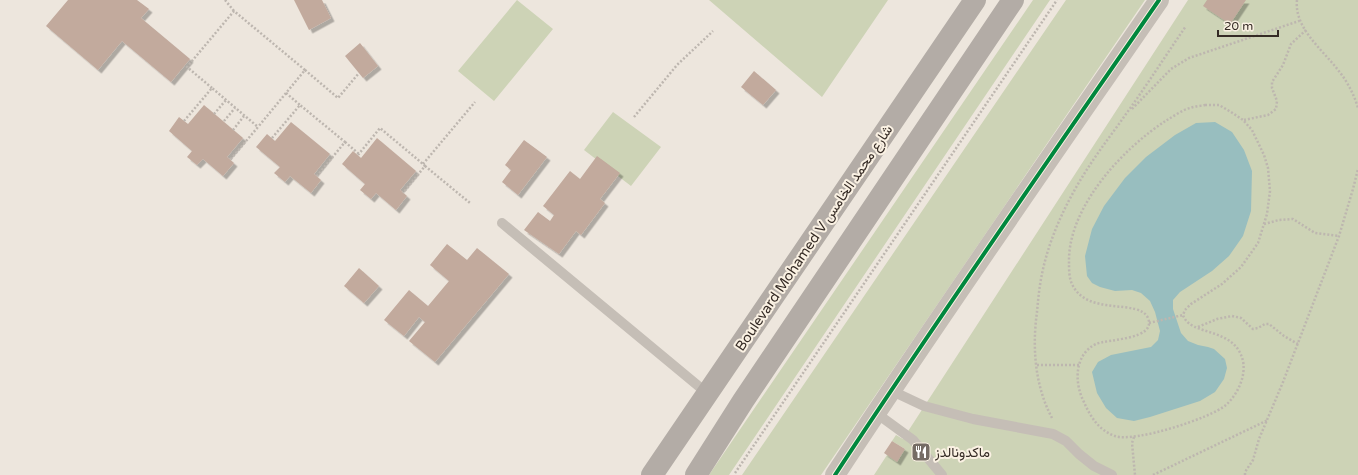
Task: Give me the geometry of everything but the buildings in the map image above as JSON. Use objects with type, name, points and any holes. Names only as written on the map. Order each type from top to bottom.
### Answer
[{"type":"main road","name":"Boulevard Mohamed V شارع محمد الخامس","points":[[652,475],[976,0]]},
{"type":"main road","points":[[696,475],[743,401],[1013,0]]},
{"type":"street","points":[[835,475],[890,390],[1159,0]]},
{"type":"lane","points":[[502,223],[708,394]]},
{"type":"lane","points":[[890,390],[924,406],[973,419],[1053,434],[1066,441],[1094,466],[1112,475]]},
{"type":"lane","points":[[876,413],[913,440],[942,475]]},
{"type":"path","points":[[225,0],[234,11],[338,98],[359,73]]},
{"type":"path","points":[[735,473],[1058,0]]},
{"type":"path","points":[[1297,0],[1296,8],[1300,21],[1339,71],[1354,96],[1358,108]]},
{"type":"path","points":[[234,11],[187,68],[258,127]]},
{"type":"path","points":[[1126,115],[1166,74],[1189,58],[1300,21]]},
{"type":"path","points":[[1066,441],[1056,426],[1042,396],[1036,365],[1034,335],[1041,279],[1049,249],[1061,217],[1076,188],[1097,154],[1126,115],[1186,26]]},
{"type":"path","points":[[1243,120],[1268,115],[1276,109],[1277,101],[1272,88],[1272,82],[1283,64],[1291,44],[1306,30]]},
{"type":"path","points":[[634,117],[677,65],[713,31]]},
{"type":"path","points":[[230,160],[305,70]]},
{"type":"path","points":[[184,121],[212,88]]},
{"type":"path","points":[[286,93],[358,154],[380,128],[470,203]]},
{"type":"path","points":[[214,114],[226,100]]},
{"type":"path","points":[[403,193],[475,102]]},
{"type":"path","points":[[272,138],[300,105]]},
{"type":"path","points":[[1219,105],[1243,120],[1252,130],[1264,155],[1268,168],[1270,191],[1264,224],[1258,243],[1241,267],[1222,284],[1191,304],[1185,310],[1183,315],[1187,323],[1222,336],[1232,342],[1239,350],[1243,360],[1244,368],[1242,378],[1234,396],[1217,411],[1207,416],[1154,433],[1134,437],[1116,437],[1100,428],[1082,399],[1077,385],[1077,371],[1080,359],[1096,344],[1141,334],[1146,329],[1149,322],[1147,316],[1140,311],[1092,302],[1080,296],[1072,284],[1069,270],[1071,239],[1076,223],[1090,197],[1113,167],[1149,132],[1176,115],[1191,107],[1219,105]]},
{"type":"path","points":[[224,121],[235,108]]},
{"type":"path","points":[[233,130],[244,116]]},
{"type":"path","points":[[317,176],[345,142]]},
{"type":"path","points":[[1245,475],[1245,472],[1253,460],[1259,439],[1298,344],[1339,236],[1354,189],[1358,169]]},
{"type":"path","points":[[1264,224],[1279,220],[1293,219],[1315,233],[1339,236]]},
{"type":"path","points":[[1149,322],[1183,315]]},
{"type":"path","points":[[1198,328],[1225,317],[1237,316],[1253,329],[1269,324],[1284,336],[1298,344]]},
{"type":"path","points":[[1036,365],[1079,365]]},
{"type":"path","points":[[1153,475],[1268,420]]},
{"type":"path","points":[[1134,437],[1132,443],[1135,475]]},
{"type":"green space","points":[[517,0],[553,29],[494,101],[458,71]]},
{"type":"green space","points":[[709,0],[888,0],[822,97]]},
{"type":"green space","points":[[1033,0],[1050,0],[729,475],[709,475]]},
{"type":"green space","points":[[1066,0],[1145,0],[821,475],[742,475]]},
{"type":"green space","points":[[1188,0],[1358,0],[1358,475],[874,475],[887,455],[905,449],[892,441],[896,435],[903,439]]},
{"type":"green space","points":[[613,112],[661,147],[631,186],[584,150]]},
{"type":"water","points":[[1215,122],[1232,132],[1244,150],[1252,171],[1251,211],[1243,236],[1229,256],[1212,271],[1180,292],[1173,300],[1173,309],[1181,333],[1188,341],[1214,349],[1225,359],[1227,368],[1224,379],[1215,392],[1200,401],[1134,421],[1117,418],[1106,408],[1097,393],[1092,372],[1098,362],[1111,355],[1151,347],[1158,340],[1160,331],[1155,312],[1150,301],[1141,293],[1132,290],[1115,291],[1100,287],[1092,283],[1087,276],[1085,256],[1092,229],[1104,206],[1125,178],[1146,157],[1175,135],[1196,123]]},
{"type":"cycle path","points":[[835,475],[955,296],[1159,0]]},
{"type":"place","name":"ماكدونالدز","points":[[921,452]]}]
